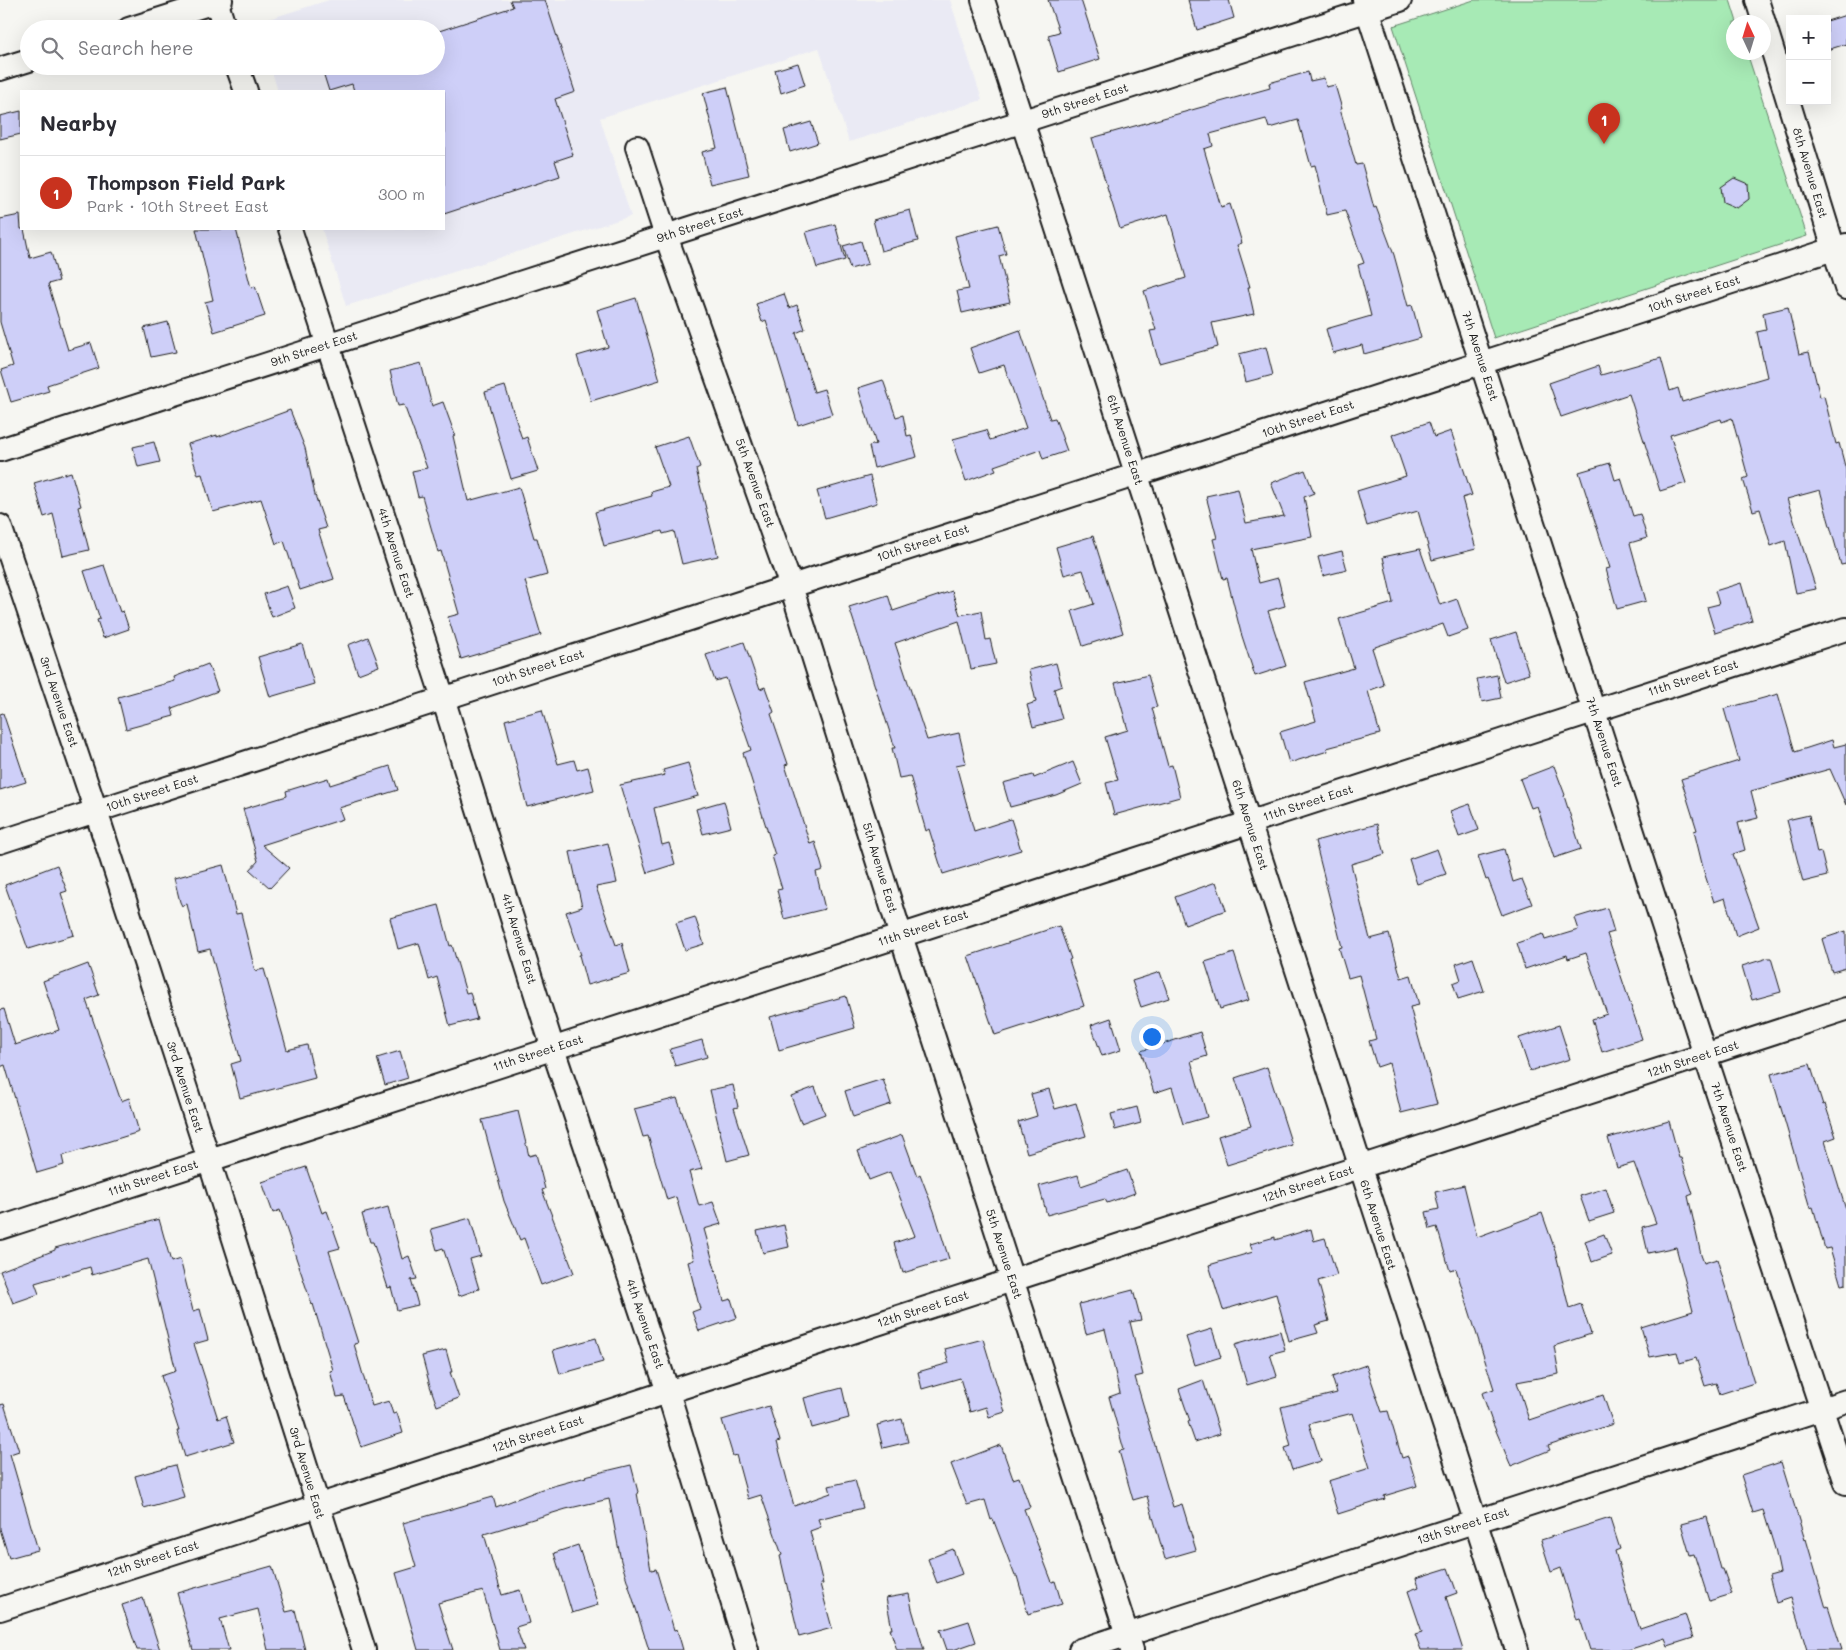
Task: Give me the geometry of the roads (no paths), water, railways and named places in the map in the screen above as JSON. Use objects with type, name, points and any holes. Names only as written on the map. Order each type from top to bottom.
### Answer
[{"type":"street","points":[[157,20],[218,0],[223,20]]},
{"type":"street","name":"6th Avenue East","points":[[983,0],[1517,1650]]},
{"type":"street","name":"9th Street East","points":[[0,450],[1023,121],[1366,5],[1400,0]]},
{"type":"street","name":"8th Avenue East","points":[[1757,0],[1840,247],[1846,288]]},
{"type":"street","name":"7th Avenue East","points":[[1366,5],[1705,1055],[1846,1483]]},
{"type":"street","points":[[0,69],[20,63]]},
{"type":"street","points":[[241,75],[246,90]]},
{"type":"street","name":"5th Avenue East","points":[[637,147],[666,236],[792,586],[901,936],[1129,1642]]},
{"type":"street","name":"4th Avenue East","points":[[290,230],[444,698],[553,1049],[668,1392],[747,1650]]},
{"type":"street","name":"10th Street East","points":[[0,842],[1840,247]]},
{"type":"street","name":"3rd Avenue East","points":[[0,526],[96,811],[364,1650]]},
{"type":"street","name":"11th Street East","points":[[0,1228],[1846,629]]},
{"type":"street","name":"12th Street East","points":[[0,1609],[1846,1010]]},
{"type":"street","name":"13th Street East","points":[[1080,1650],[1129,1642],[1474,1522],[1846,1401]]},
{"type":"place","name":"Thompson Field Park","points":[[1604,144]]}]
